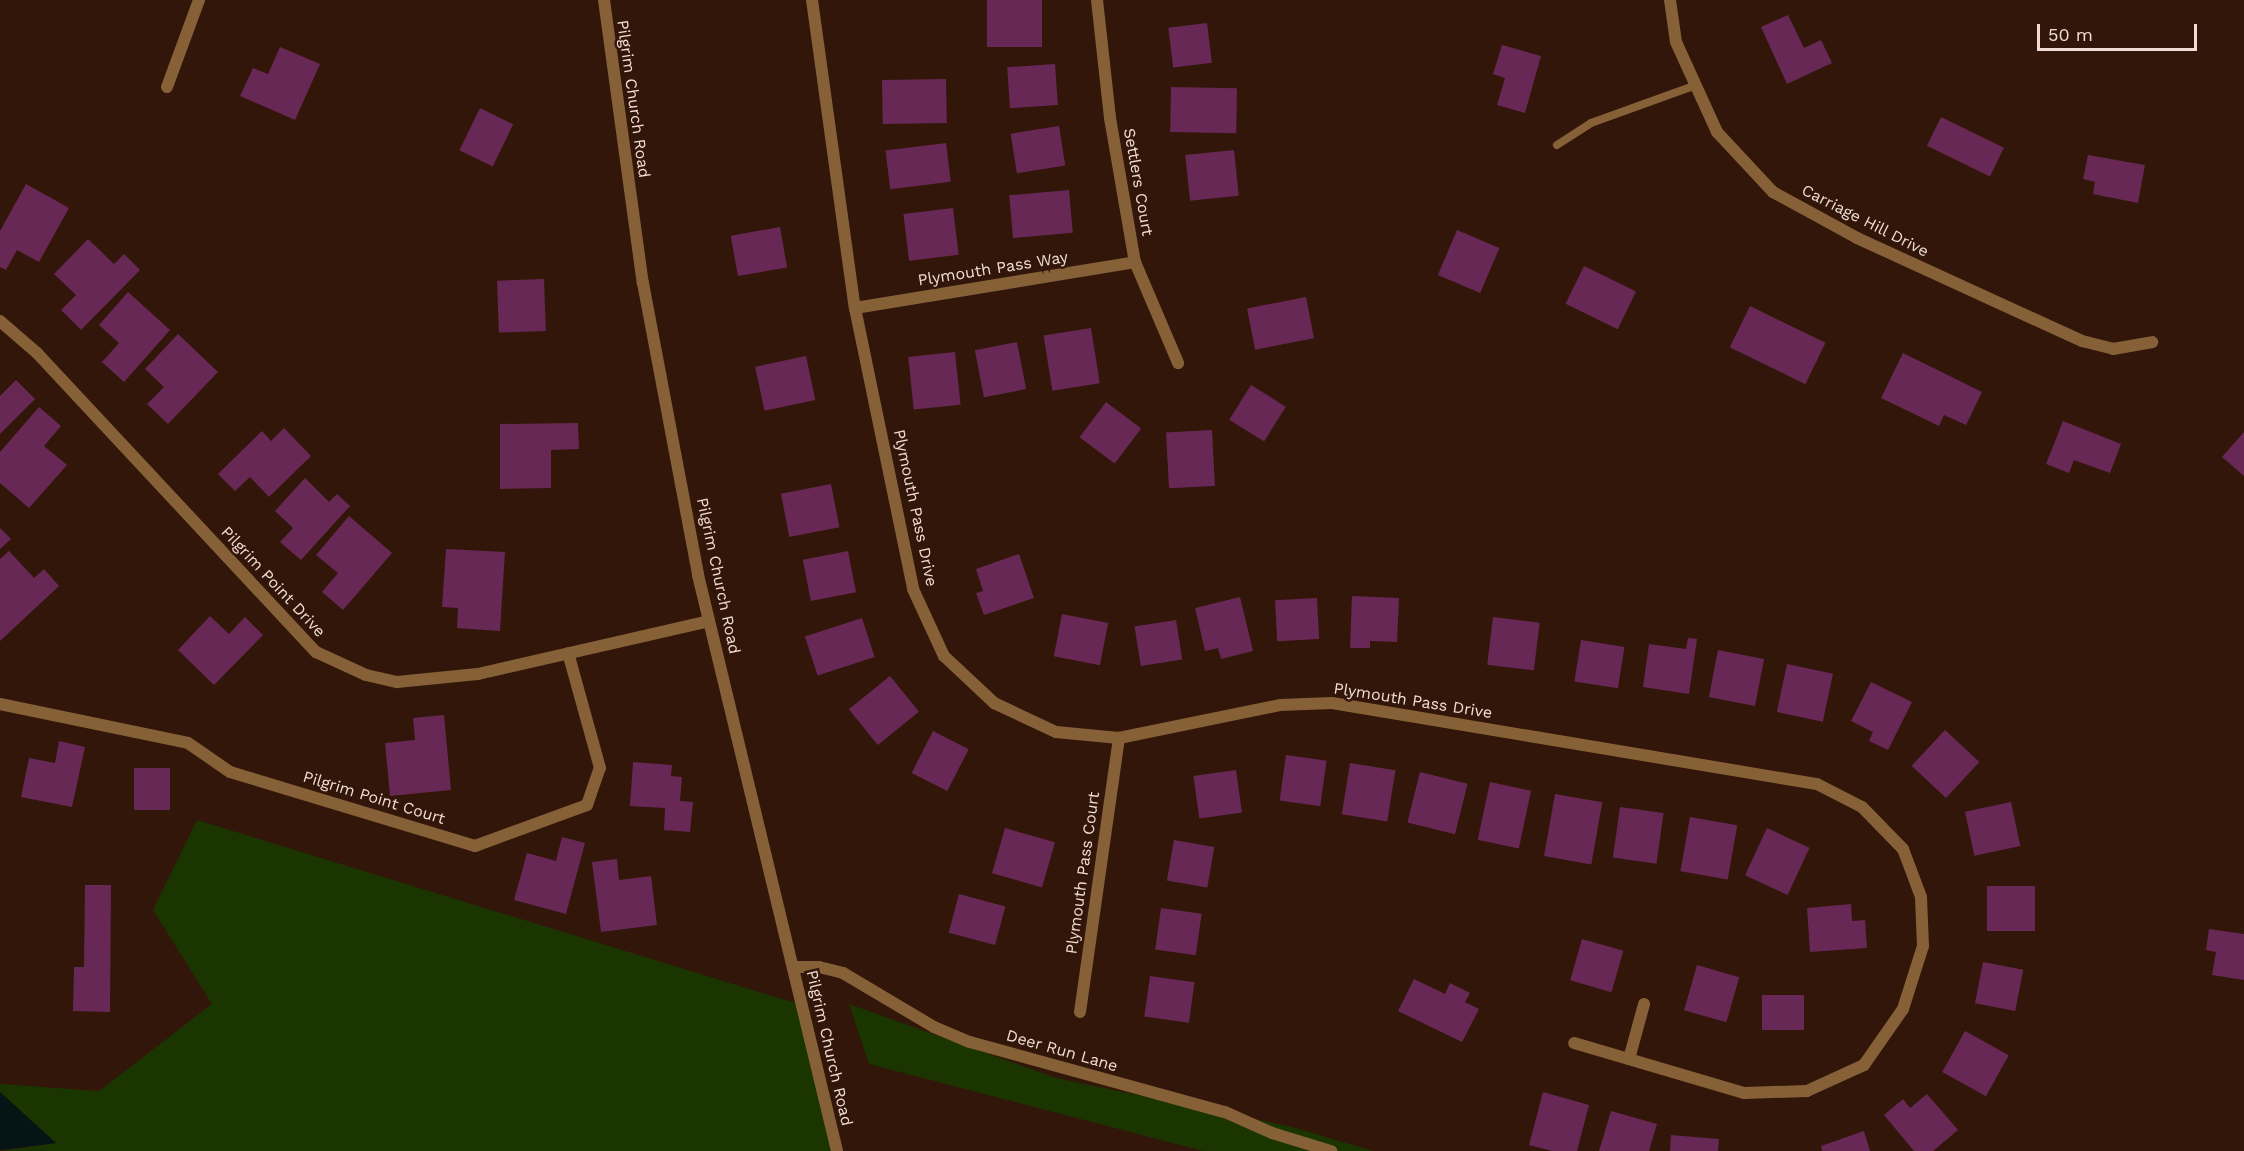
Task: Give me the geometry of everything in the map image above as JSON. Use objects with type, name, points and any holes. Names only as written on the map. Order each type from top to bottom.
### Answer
[{"type":"street","points":[[166,87],[199,0]]},
{"type":"street","name":"Pilgrim Church Road","points":[[604,0],[642,283],[709,621],[837,1151]]},
{"type":"street","name":"Plymouth Pass Drive","points":[[812,0],[855,308],[914,589],[944,656],[994,703],[1056,732],[1119,738],[1280,705],[1332,703],[1817,784],[1862,807],[1903,849],[1921,897],[1923,946],[1903,1009],[1864,1065],[1808,1091],[1744,1093],[1574,1043]]},
{"type":"street","name":"Settlers Court","points":[[1097,0],[1110,118],[1135,262],[1178,363]]},
{"type":"street","name":"Carriage Hill Drive","points":[[1670,0],[1676,42],[1694,86],[1717,132],[1773,192],[1857,238],[2082,341],[2113,348],[2152,342]]},
{"type":"street","name":"Plymouth Pass Way","points":[[855,308],[1135,262]]},
{"type":"street","name":"Pilgrim Point Drive","points":[[0,321],[37,353],[316,652],[366,675],[397,682],[478,674],[709,621]]},
{"type":"street","name":"Pilgrim Point Court","points":[[0,704],[188,743],[230,771],[476,846],[587,805],[600,768],[568,653]]},
{"type":"street","name":"Plymouth Pass Court","points":[[1080,1012],[1119,738]]},
{"type":"street","name":"Deer Run Lane","points":[[793,967],[819,967],[843,973],[934,1027],[970,1042],[1225,1112],[1272,1133],[1331,1151]]},
{"type":"street","points":[[1629,1059],[1644,1004]]},
{"type":"lane","points":[[1557,145],[1591,123],[1694,86]]},
{"type":"green space","points":[[197,820],[802,1005],[837,1151],[0,1151],[55,1143],[0,1092],[0,1084],[99,1091],[212,1004],[153,910]]},
{"type":"green space","points":[[849,1004],[1056,1078],[1292,1127],[1373,1151],[1203,1151],[869,1064]]},
{"type":"shaded area","points":[[0,1092],[56,1143],[0,1150]]},
{"type":"building","points":[[987,0],[1042,0],[1042,47],[987,47]]},
{"type":"building","points":[[1788,15],[1804,48],[1821,40],[1832,63],[1787,84],[1761,27]]},
{"type":"building","points":[[1207,23],[1212,63],[1173,67],[1168,28]]},
{"type":"building","points":[[1502,45],[1541,56],[1525,113],[1497,105],[1505,78],[1493,74]]},
{"type":"building","points":[[280,47],[320,64],[295,120],[240,96],[253,68],[268,74]]},
{"type":"building","points":[[1055,64],[1058,105],[1010,108],[1007,67]]},
{"type":"building","points":[[946,79],[947,123],[883,124],[882,80]]},
{"type":"building","points":[[1171,87],[1237,88],[1236,133],[1170,132]]},
{"type":"building","points":[[480,108],[513,124],[493,166],[459,150]]},
{"type":"building","points":[[1941,117],[2004,148],[1990,176],[1927,146]]},
{"type":"building","points":[[1059,126],[1065,166],[1017,173],[1011,134]]},
{"type":"building","points":[[946,143],[951,182],[890,189],[885,150]]},
{"type":"building","points":[[1234,150],[1239,196],[1190,201],[1185,155]]},
{"type":"building","points":[[2088,155],[2145,165],[2138,203],[2093,194],[2095,182],[2083,179]]},
{"type":"building","points":[[26,184],[69,208],[39,262],[17,250],[6,270],[0,267],[0,231]]},
{"type":"building","points":[[1069,190],[1073,233],[1013,238],[1009,195]]},
{"type":"building","points":[[953,208],[959,255],[909,261],[903,214]]},
{"type":"building","points":[[780,227],[787,267],[738,276],[731,236]]},
{"type":"building","points":[[1457,230],[1499,248],[1480,293],[1438,275]]},
{"type":"building","points":[[88,239],[114,264],[124,254],[140,270],[81,330],[61,310],[76,295],[54,274]]},
{"type":"building","points":[[1584,266],[1636,291],[1618,329],[1566,304]]},
{"type":"building","points":[[544,279],[546,331],[499,333],[497,281]]},
{"type":"building","points":[[128,292],[170,330],[124,382],[102,362],[119,343],[99,325]]},
{"type":"building","points":[[1306,297],[1314,338],[1255,350],[1247,308]]},
{"type":"building","points":[[1750,306],[1825,343],[1805,384],[1730,347]]},
{"type":"building","points":[[1091,328],[1100,383],[1052,391],[1044,336]]},
{"type":"building","points":[[178,334],[218,372],[168,424],[147,404],[164,387],[145,369]]},
{"type":"building","points":[[1017,342],[1026,389],[984,397],[975,350]]},
{"type":"building","points":[[955,352],[961,405],[914,410],[908,357]]},
{"type":"building","points":[[1903,353],[1982,392],[1966,425],[1944,415],[1939,426],[1881,398]]},
{"type":"building","points":[[806,356],[815,400],[764,411],[755,367]]},
{"type":"building","points":[[16,380],[35,399],[0,434],[0,396]]},
{"type":"building","points":[[1251,385],[1286,407],[1264,441],[1229,420]]},
{"type":"building","points":[[1106,402],[1141,428],[1115,464],[1080,437]]},
{"type":"building","points":[[39,407],[61,426],[44,446],[67,465],[29,508],[0,483],[0,452]]},
{"type":"building","points":[[2063,421],[2121,444],[2110,473],[2074,460],[2069,473],[2046,464]]},
{"type":"building","points":[[578,423],[579,449],[551,450],[551,488],[500,489],[500,424]]},
{"type":"building","points":[[284,428],[311,456],[269,497],[250,477],[235,491],[218,474],[262,431],[271,441]]},
{"type":"building","points":[[1212,430],[1215,486],[1169,488],[1166,432]]},
{"type":"building","points":[[2244,432],[2244,476],[2222,457]]},
{"type":"building","points":[[305,478],[329,502],[337,494],[350,506],[301,560],[280,542],[293,528],[275,511]]},
{"type":"building","points":[[831,484],[839,527],[789,537],[781,494]]},
{"type":"building","points":[[349,516],[392,553],[343,610],[322,592],[338,573],[316,555]]},
{"type":"building","points":[[0,528],[11,539],[0,549]]},
{"type":"building","points":[[446,549],[505,552],[500,631],[457,628],[458,608],[442,607]]},
{"type":"building","points":[[9,551],[34,578],[44,569],[59,586],[0,641],[0,559]]},
{"type":"building","points":[[848,551],[856,592],[811,601],[803,560]]},
{"type":"building","points":[[1019,554],[1034,598],[984,615],[976,593],[983,591],[976,569]]},
{"type":"building","points":[[1352,596],[1399,598],[1397,642],[1370,641],[1370,648],[1350,648]]},
{"type":"building","points":[[1240,597],[1253,651],[1221,659],[1218,648],[1205,651],[1195,608]]},
{"type":"building","points":[[1317,598],[1319,639],[1277,641],[1275,600]]},
{"type":"building","points":[[1062,614],[1108,623],[1100,665],[1054,656]]},
{"type":"building","points":[[210,616],[229,634],[245,617],[263,635],[214,685],[178,650]]},
{"type":"building","points":[[1493,617],[1540,623],[1534,670],[1487,665]]},
{"type":"building","points":[[862,618],[875,657],[818,676],[805,637]]},
{"type":"building","points":[[1176,620],[1182,660],[1141,666],[1135,627]]},
{"type":"building","points":[[1688,638],[1697,639],[1689,694],[1643,687],[1649,644],[1686,649]]},
{"type":"building","points":[[1581,640],[1624,647],[1618,688],[1574,681]]},
{"type":"building","points":[[1718,650],[1764,659],[1755,706],[1709,697]]},
{"type":"building","points":[[1787,664],[1833,674],[1823,722],[1777,712]]},
{"type":"building","points":[[890,676],[919,712],[878,745],[849,709]]},
{"type":"building","points":[[1871,682],[1912,702],[1888,750],[1869,741],[1873,732],[1851,721]]},
{"type":"building","points":[[444,715],[451,790],[390,796],[385,743],[415,740],[413,718]]},
{"type":"building","points":[[1945,730],[1979,762],[1946,798],[1912,766]]},
{"type":"building","points":[[933,731],[969,749],[947,791],[912,773]]},
{"type":"building","points":[[59,741],[85,747],[72,807],[21,797],[29,758],[55,763]]},
{"type":"building","points":[[1286,755],[1327,761],[1320,806],[1280,801]]},
{"type":"building","points":[[633,762],[672,765],[671,776],[682,777],[680,801],[693,802],[690,832],[664,830],[665,808],[630,806]]},
{"type":"building","points":[[1350,763],[1395,770],[1387,822],[1342,814]]},
{"type":"building","points":[[134,768],[170,768],[170,810],[134,810]]},
{"type":"building","points":[[1236,770],[1242,813],[1199,819],[1193,776]]},
{"type":"building","points":[[1420,772],[1468,784],[1455,834],[1407,822]]},
{"type":"building","points":[[1490,782],[1531,791],[1519,848],[1478,840]]},
{"type":"building","points":[[1555,794],[1602,802],[1591,864],[1544,856]]},
{"type":"building","points":[[2011,802],[2020,846],[1974,856],[1965,812]]},
{"type":"building","points":[[1620,807],[1664,813],[1656,864],[1613,858]]},
{"type":"building","points":[[1690,817],[1737,825],[1728,879],[1680,871]]},
{"type":"building","points":[[1005,828],[1055,842],[1042,888],[992,873]]},
{"type":"building","points":[[1767,828],[1810,848],[1788,895],[1745,875]]},
{"type":"building","points":[[562,837],[585,843],[566,914],[514,900],[527,853],[556,861]]},
{"type":"building","points":[[1174,840],[1214,847],[1207,887],[1167,880]]},
{"type":"building","points":[[617,859],[619,880],[651,876],[657,925],[601,932],[592,862]]},
{"type":"building","points":[[85,885],[111,885],[110,1012],[73,1011],[74,967],[84,967]]},
{"type":"building","points":[[1987,886],[2035,886],[2035,931],[1987,931]]},
{"type":"building","points":[[959,894],[1005,906],[995,945],[949,933]]},
{"type":"building","points":[[1851,904],[1852,921],[1865,920],[1867,948],[1810,952],[1807,908]]},
{"type":"building","points":[[1161,908],[1202,914],[1196,955],[1155,950]]},
{"type":"building","points":[[2209,929],[2244,934],[2244,980],[2212,975],[2216,952],[2206,950]]},
{"type":"building","points":[[1582,939],[1623,951],[1611,992],[1570,980]]},
{"type":"building","points":[[1983,962],[2023,970],[2015,1011],[1975,1003]]},
{"type":"building","points":[[1697,965],[1739,977],[1726,1022],[1684,1010]]},
{"type":"building","points":[[1150,976],[1195,982],[1189,1023],[1144,1017]]},
{"type":"building","points":[[1414,979],[1445,994],[1450,983],[1470,993],[1465,1002],[1479,1009],[1462,1042],[1398,1011]]},
{"type":"building","points":[[1762,995],[1804,995],[1804,1030],[1762,1030]]},
{"type":"building","points":[[1965,1031],[2009,1055],[1986,1096],[1942,1072]]},
{"type":"building","points":[[1543,1092],[1589,1105],[1577,1151],[1552,1151],[1529,1145]]},
{"type":"building","points":[[1927,1094],[1958,1130],[1933,1151],[1914,1151],[1884,1115],[1903,1099],[1910,1108]]},
{"type":"building","points":[[1611,1111],[1657,1124],[1649,1151],[1599,1151]]},
{"type":"building","points":[[1864,1131],[1870,1151],[1822,1151],[1821,1146]]},
{"type":"building","points":[[1671,1135],[1719,1139],[1718,1151],[1670,1151]]}]
